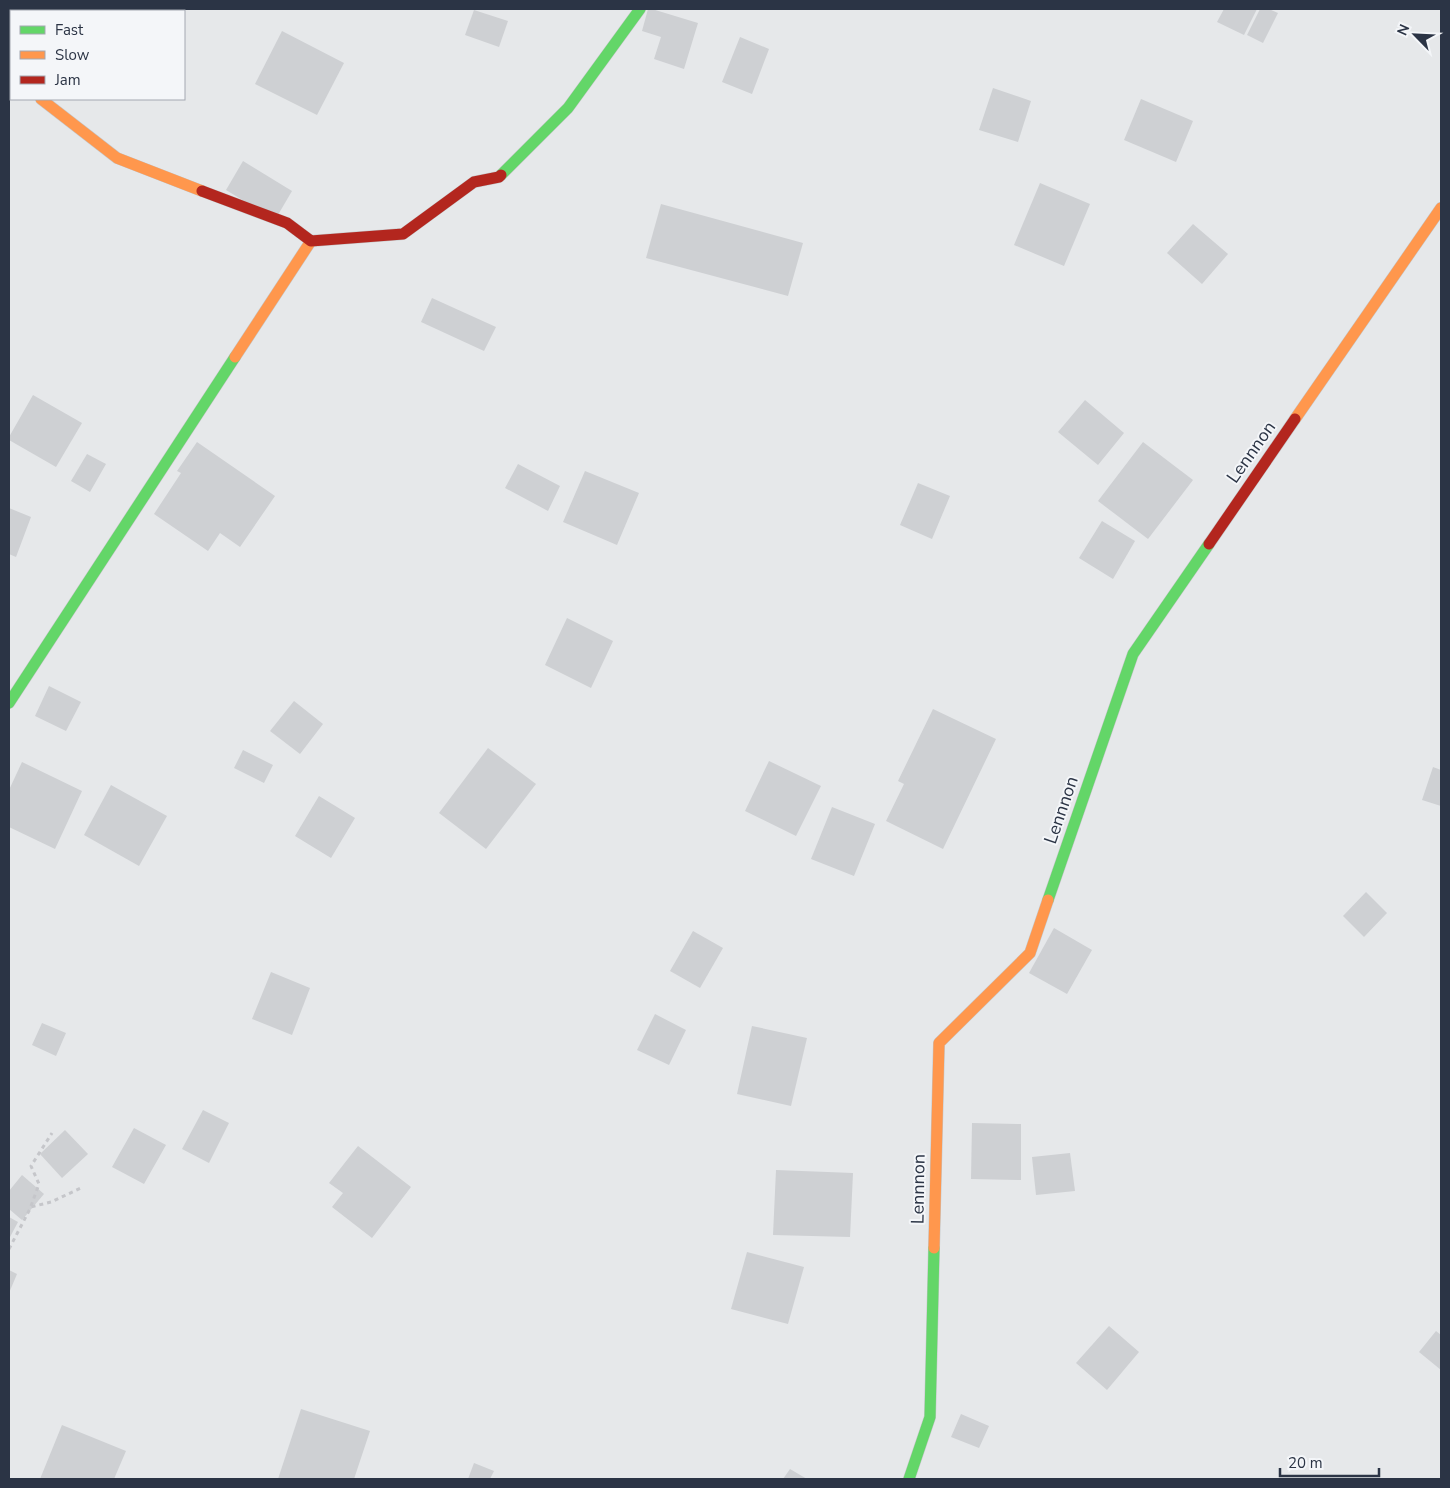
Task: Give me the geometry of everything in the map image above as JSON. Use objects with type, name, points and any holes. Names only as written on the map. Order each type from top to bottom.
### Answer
[{"type":"street","points":[[42,100],[117,158],[286,224],[311,241],[403,234],[474,182],[499,177],[568,108],[640,9]]},
{"type":"street","name":"Lennnon","points":[[908,1479],[913,1470],[930,1417],[939,1043],[1030,953],[1132,654],[1441,208]]},
{"type":"street","points":[[9,703],[311,241]]},
{"type":"path","points":[[9,1249],[31,1207],[39,1184],[31,1166],[52,1133]]},
{"type":"path","points":[[31,1207],[51,1202],[81,1188]]},
{"type":"building","points":[[648,9],[698,23],[684,69],[654,59],[661,37],[642,31]]},
{"type":"building","points":[[1224,9],[1257,9],[1244,35],[1217,22]]},
{"type":"building","points":[[1260,9],[1269,9],[1278,13],[1263,43],[1247,35]]},
{"type":"building","points":[[474,10],[508,21],[499,47],[465,35]]},
{"type":"building","points":[[282,31],[344,63],[317,115],[255,84]]},
{"type":"building","points":[[740,37],[769,49],[752,94],[722,82]]},
{"type":"building","points":[[993,88],[1031,101],[1018,142],[979,130]]},
{"type":"building","points":[[1141,99],[1193,121],[1176,162],[1124,140]]},
{"type":"building","points":[[243,161],[292,191],[275,220],[226,190]]},
{"type":"building","points":[[1040,183],[1090,204],[1064,266],[1014,245]]},
{"type":"building","points":[[661,204],[803,243],[788,296],[646,258]]},
{"type":"building","points":[[1193,224],[1228,254],[1202,284],[1167,253]]},
{"type":"building","points":[[432,298],[496,327],[484,351],[421,322]]},
{"type":"building","points":[[33,395],[82,423],[56,467],[9,440]]},
{"type":"building","points":[[1085,400],[1124,433],[1098,465],[1058,432]]},
{"type":"building","points":[[197,442],[275,496],[240,547],[220,533],[208,551],[154,514],[181,473],[177,471]]},
{"type":"building","points":[[1143,442],[1193,480],[1148,539],[1098,501]]},
{"type":"building","points":[[87,454],[106,464],[90,492],[71,481]]},
{"type":"building","points":[[518,464],[560,486],[548,511],[505,488]]},
{"type":"building","points":[[585,471],[639,493],[617,545],[563,522]]},
{"type":"building","points":[[918,483],[950,496],[932,539],[900,525]]},
{"type":"building","points":[[9,508],[31,517],[16,557],[9,554]]},
{"type":"building","points":[[1102,521],[1135,541],[1113,579],[1079,558]]},
{"type":"building","points":[[567,618],[613,641],[591,688],[545,665]]},
{"type":"building","points":[[49,686],[81,702],[66,731],[35,716]]},
{"type":"building","points":[[294,701],[323,724],[300,754],[270,731]]},
{"type":"building","points":[[933,709],[996,739],[943,849],[886,821],[904,784],[898,781]]},
{"type":"building","points":[[488,748],[536,784],[486,849],[439,813]]},
{"type":"building","points":[[243,750],[273,765],[264,783],[234,768]]},
{"type":"building","points":[[769,761],[821,786],[796,836],[745,811]]},
{"type":"building","points":[[22,762],[82,791],[55,849],[9,827],[9,790]]},
{"type":"building","points":[[1433,767],[1441,770],[1441,806],[1422,800]]},
{"type":"building","points":[[111,785],[167,816],[139,866],[84,835]]},
{"type":"building","points":[[319,796],[355,818],[331,858],[295,836]]},
{"type":"building","points":[[832,807],[875,824],[854,876],[811,859]]},
{"type":"building","points":[[1366,892],[1387,913],[1364,937],[1343,916]]},
{"type":"building","points":[[1054,928],[1092,950],[1067,994],[1029,973]]},
{"type":"building","points":[[693,931],[723,948],[700,988],[670,971]]},
{"type":"building","points":[[271,972],[310,988],[292,1035],[252,1019]]},
{"type":"building","points":[[655,1014],[686,1030],[669,1065],[637,1050]]},
{"type":"building","points":[[42,1023],[66,1033],[56,1056],[32,1045]]},
{"type":"building","points":[[752,1026],[807,1038],[791,1106],[737,1094]]},
{"type":"building","points":[[203,1110],[229,1123],[209,1163],[182,1149]]},
{"type":"building","points":[[972,1123],[1021,1124],[1021,1180],[971,1179]]},
{"type":"building","points":[[134,1128],[166,1145],[144,1184],[112,1167]]},
{"type":"building","points":[[65,1130],[88,1154],[62,1178],[40,1154]]},
{"type":"building","points":[[358,1146],[411,1187],[372,1238],[332,1207],[343,1193],[329,1183]]},
{"type":"building","points":[[1070,1153],[1075,1191],[1036,1195],[1032,1157]]},
{"type":"building","points":[[776,1170],[853,1173],[850,1237],[773,1235]]},
{"type":"building","points":[[22,1175],[44,1194],[22,1220],[9,1209],[9,1191]]},
{"type":"building","points":[[9,1217],[18,1222],[9,1239]]},
{"type":"building","points":[[747,1252],[804,1267],[788,1324],[731,1309]]},
{"type":"building","points":[[9,1270],[17,1274],[9,1293]]},
{"type":"building","points":[[1109,1326],[1139,1352],[1107,1390],[1076,1363]]},
{"type":"building","points":[[1436,1331],[1441,1335],[1441,1370],[1419,1352]]},
{"type":"building","points":[[301,1409],[370,1431],[354,1479],[278,1479]]},
{"type":"building","points":[[961,1414],[989,1426],[979,1448],[951,1437]]},
{"type":"building","points":[[62,1425],[126,1451],[114,1479],[40,1479]]},
{"type":"building","points":[[474,1463],[494,1471],[490,1479],[468,1479]]},
{"type":"building","points":[[790,1469],[807,1479],[783,1479]]},
{"type":"traffic: fast","points":[[501,175],[568,108],[640,9]]},
{"type":"traffic: fast","points":[[9,703],[235,357]]},
{"type":"traffic: fast","points":[[1048,900],[1133,654],[1209,544]]},
{"type":"traffic: fast","points":[[909,1479],[930,1417],[934,1248]]},
{"type":"traffic: slow","points":[[42,100],[117,158],[202,191]]},
{"type":"traffic: slow","points":[[1295,419],[1441,208]]},
{"type":"traffic: slow","points":[[235,357],[311,241]]},
{"type":"traffic: slow","points":[[934,1248],[939,1043],[1030,953],[1048,900]]},
{"type":"traffic: jam","points":[[202,191],[287,223],[311,241],[403,234],[474,182],[501,175]]},
{"type":"traffic: jam","points":[[1209,544],[1295,419]]}]
